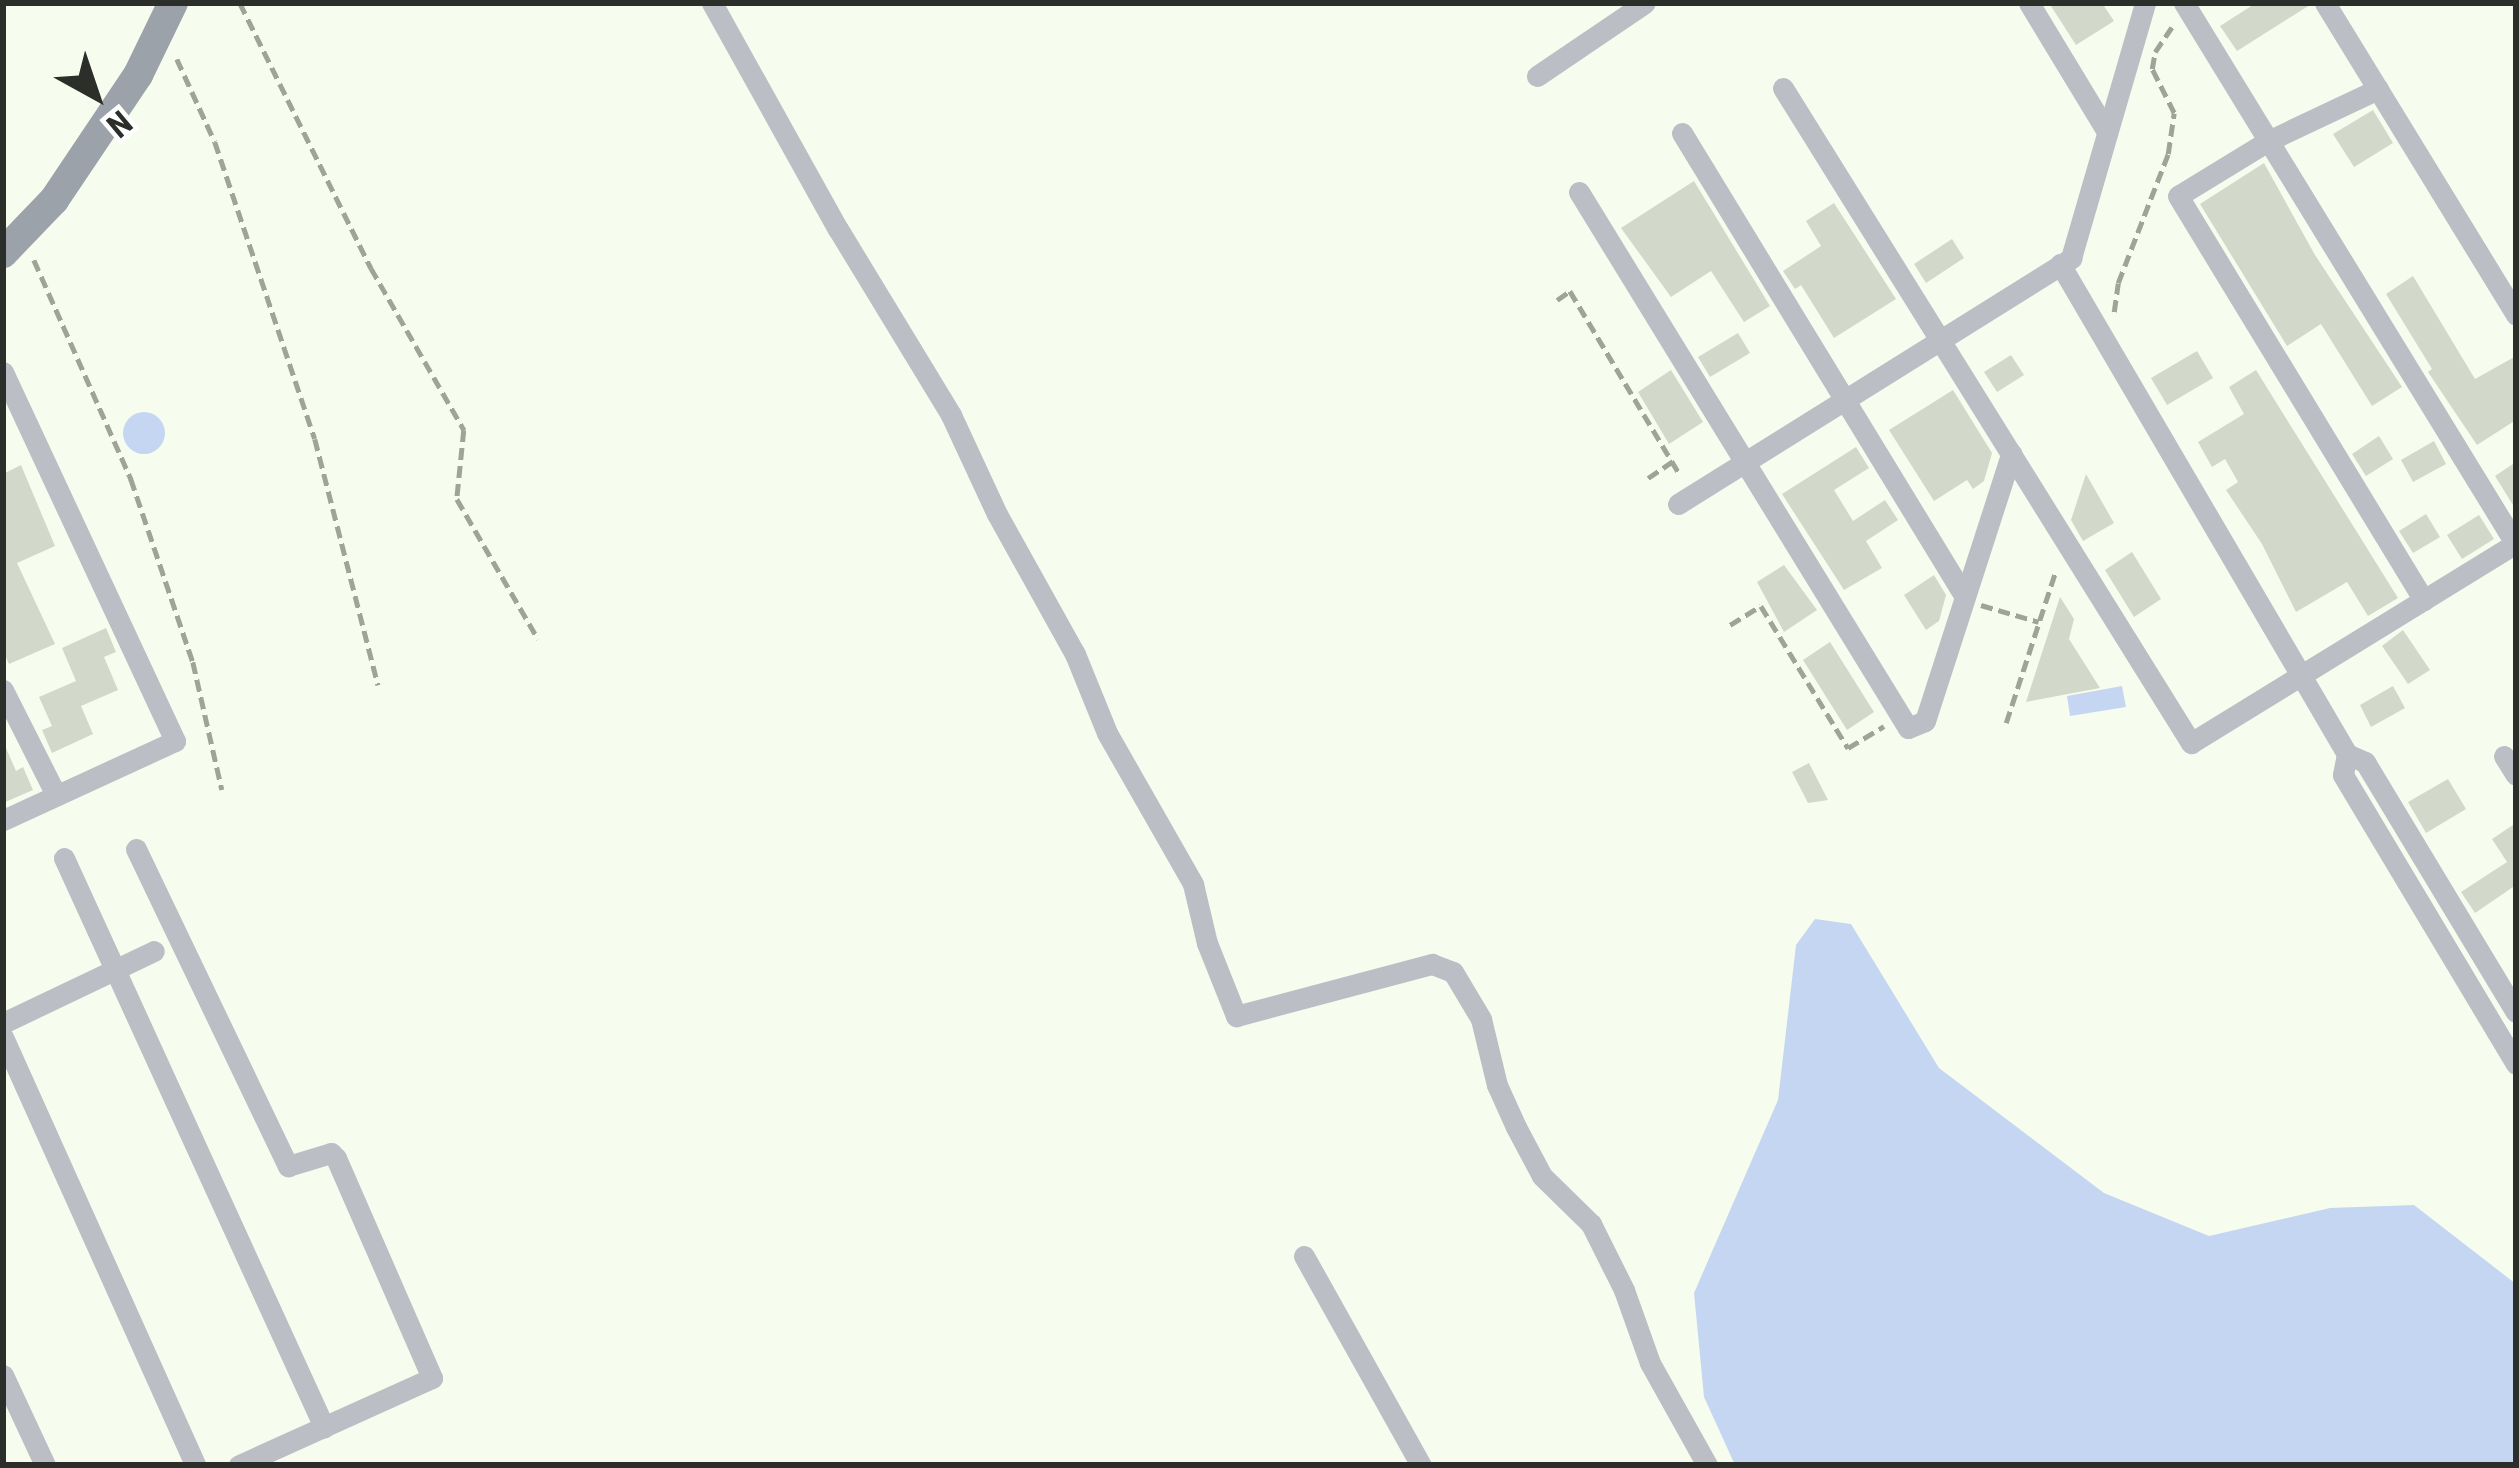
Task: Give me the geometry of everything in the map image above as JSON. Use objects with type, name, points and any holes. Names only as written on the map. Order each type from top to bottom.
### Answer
[{"type":"street","points":[[10,245],[54,200],[138,75],[173,3]]},
{"type":"street","points":[[712,3],[838,229],[951,415],[997,514],[1075,654],[1107,733],[1193,884],[1207,943],[1236,1016],[1432,964],[1453,972],[1481,1019],[1497,1085],[1516,1127],[1542,1176],[1591,1224],[1624,1290],[1650,1363],[1707,1465]]},
{"type":"street","points":[[1537,76],[1645,3]]},
{"type":"street","points":[[2029,3],[2107,132]]},
{"type":"street","points":[[1678,504],[2071,258],[2145,3]]},
{"type":"street","points":[[2326,3],[2516,315]]},
{"type":"street","points":[[1783,88],[2191,743],[2516,543],[2188,10]]},
{"type":"street","points":[[2378,89],[2268,141],[2178,196],[2424,600]]},
{"type":"street","points":[[1682,133],[1965,598]]},
{"type":"street","points":[[1580,192],[1908,728],[1924,721],[2011,454]]},
{"type":"street","points":[[2060,264],[2347,754],[2365,763],[2516,1012]]},
{"type":"street","points":[[3,372],[175,741],[3,820]]},
{"type":"street","points":[[3,690],[56,795]]},
{"type":"street","points":[[2347,754],[2343,775],[2516,1064]]},
{"type":"street","points":[[136,849],[281,1155],[295,1168],[331,1154],[336,1158],[432,1378],[239,1465]]},
{"type":"street","points":[[64,858],[324,1426]]},
{"type":"street","points":[[3,1023],[154,950]]},
{"type":"street","points":[[3,1036],[195,1465]]},
{"type":"street","points":[[1304,1256],[1421,1465]]},
{"type":"street","points":[[3,1375],[45,1465]]},
{"type":"path","points":[[239,3],[371,268],[464,430],[458,499],[538,639]]},
{"type":"path","points":[[2096,325],[2113,313],[2118,283],[2168,154],[2174,112],[2152,69],[2155,52],[2188,10]]},
{"type":"path","points":[[156,38],[184,67],[215,142],[315,439],[378,685]]},
{"type":"path","points":[[10,245],[38,265],[131,478],[193,662],[222,790]]},
{"type":"path","points":[[1558,300],[1570,291],[1679,472]]},
{"type":"path","points":[[1648,478],[1673,461]]},
{"type":"path","points":[[2006,723],[2065,542]]},
{"type":"path","points":[[1965,598],[2039,622]]},
{"type":"path","points":[[1730,625],[1761,606],[1848,748],[1899,717]]},
{"type":"water","points":[[144,412],[159,418],[165,433],[159,448],[144,454],[129,448],[123,433],[129,418]]},
{"type":"water","points":[[2122,686],[2126,707],[2070,716],[2067,696]]},
{"type":"water","points":[[1815,919],[1851,924],[1939,1068],[2104,1193],[2209,1236],[2330,1208],[2414,1205],[2516,1284],[2516,1465],[1735,1465],[1704,1397],[1694,1293],[1778,1100],[1796,945]]},
{"type":"building","points":[[2049,3],[2102,3],[2114,21],[2076,45]]},
{"type":"building","points":[[2256,3],[2310,5],[2237,51],[2220,26]]},
{"type":"building","points":[[2373,110],[2393,143],[2354,167],[2333,134]]},
{"type":"building","points":[[2264,163],[2315,255],[2402,387],[2372,406],[2321,324],[2287,346],[2200,204]]},
{"type":"building","points":[[1694,181],[1770,306],[1744,322],[1711,271],[1671,297],[1621,228]]},
{"type":"building","points":[[1834,203],[1896,299],[1834,338],[1801,285],[1795,289],[1783,271],[1821,246],[1806,221]]},
{"type":"building","points":[[1952,239],[1964,258],[1926,283],[1914,264]]},
{"type":"building","points":[[2413,276],[2475,379],[2516,356],[2516,420],[2477,445],[2428,372],[2432,369],[2386,294]]},
{"type":"building","points":[[1738,333],[1750,353],[1710,377],[1698,357]]},
{"type":"building","points":[[2197,351],[2213,378],[2167,405],[2151,378]]},
{"type":"building","points":[[2011,355],[2024,375],[1997,392],[1984,372]]},
{"type":"building","points":[[1671,370],[1703,422],[1669,444],[1638,392]]},
{"type":"building","points":[[2256,370],[2398,598],[2368,616],[2347,582],[2296,612],[2262,544],[2226,490],[2238,482],[2225,459],[2212,467],[2198,442],[2244,414],[2229,387]]},
{"type":"building","points":[[1953,390],[1992,453],[1984,481],[1973,489],[1967,480],[1934,501],[1889,430]]},
{"type":"building","points":[[2379,436],[2393,459],[2366,476],[2352,454]]},
{"type":"building","points":[[2434,441],[2446,464],[2413,482],[2401,460]]},
{"type":"building","points":[[1856,447],[1869,468],[1834,490],[1853,521],[1885,500],[1898,520],[1866,541],[1882,568],[1844,590],[1782,494]]},
{"type":"building","points":[[2516,462],[2516,510],[2495,476]]},
{"type":"building","points":[[21,465],[55,546],[17,563],[55,644],[9,664],[3,651],[3,474]]},
{"type":"building","points":[[2086,474],[2114,523],[2083,541],[2071,520]]},
{"type":"building","points":[[2426,514],[2440,537],[2413,553],[2399,531]]},
{"type":"building","points":[[2479,515],[2494,539],[2462,559],[2447,535]]},
{"type":"building","points":[[2132,552],[2161,599],[2134,617],[2105,570]]},
{"type":"building","points":[[1784,565],[1817,610],[1784,632],[1757,582]]},
{"type":"building","points":[[1934,575],[1946,595],[1939,621],[1926,630],[1904,595]]},
{"type":"building","points":[[2060,597],[2074,619],[2069,639],[2100,688],[2026,702]]},
{"type":"building","points":[[106,628],[116,652],[104,657],[118,690],[81,706],[93,734],[52,753],[42,730],[52,726],[39,697],[76,681],[62,648]]},
{"type":"building","points":[[2403,630],[2430,670],[2408,684],[2382,646]]},
{"type":"building","points":[[1830,642],[1874,712],[1847,730],[1803,660]]},
{"type":"building","points":[[2393,686],[2405,708],[2371,727],[2360,705]]},
{"type":"building","points":[[3,741],[16,771],[23,767],[33,790],[3,803]]},
{"type":"building","points":[[1809,763],[1828,800],[1808,803],[1792,772]]},
{"type":"building","points":[[2448,779],[2466,809],[2426,833],[2408,802]]},
{"type":"building","points":[[2516,823],[2516,885],[2475,913],[2461,892],[2507,862],[2492,839]]}]
